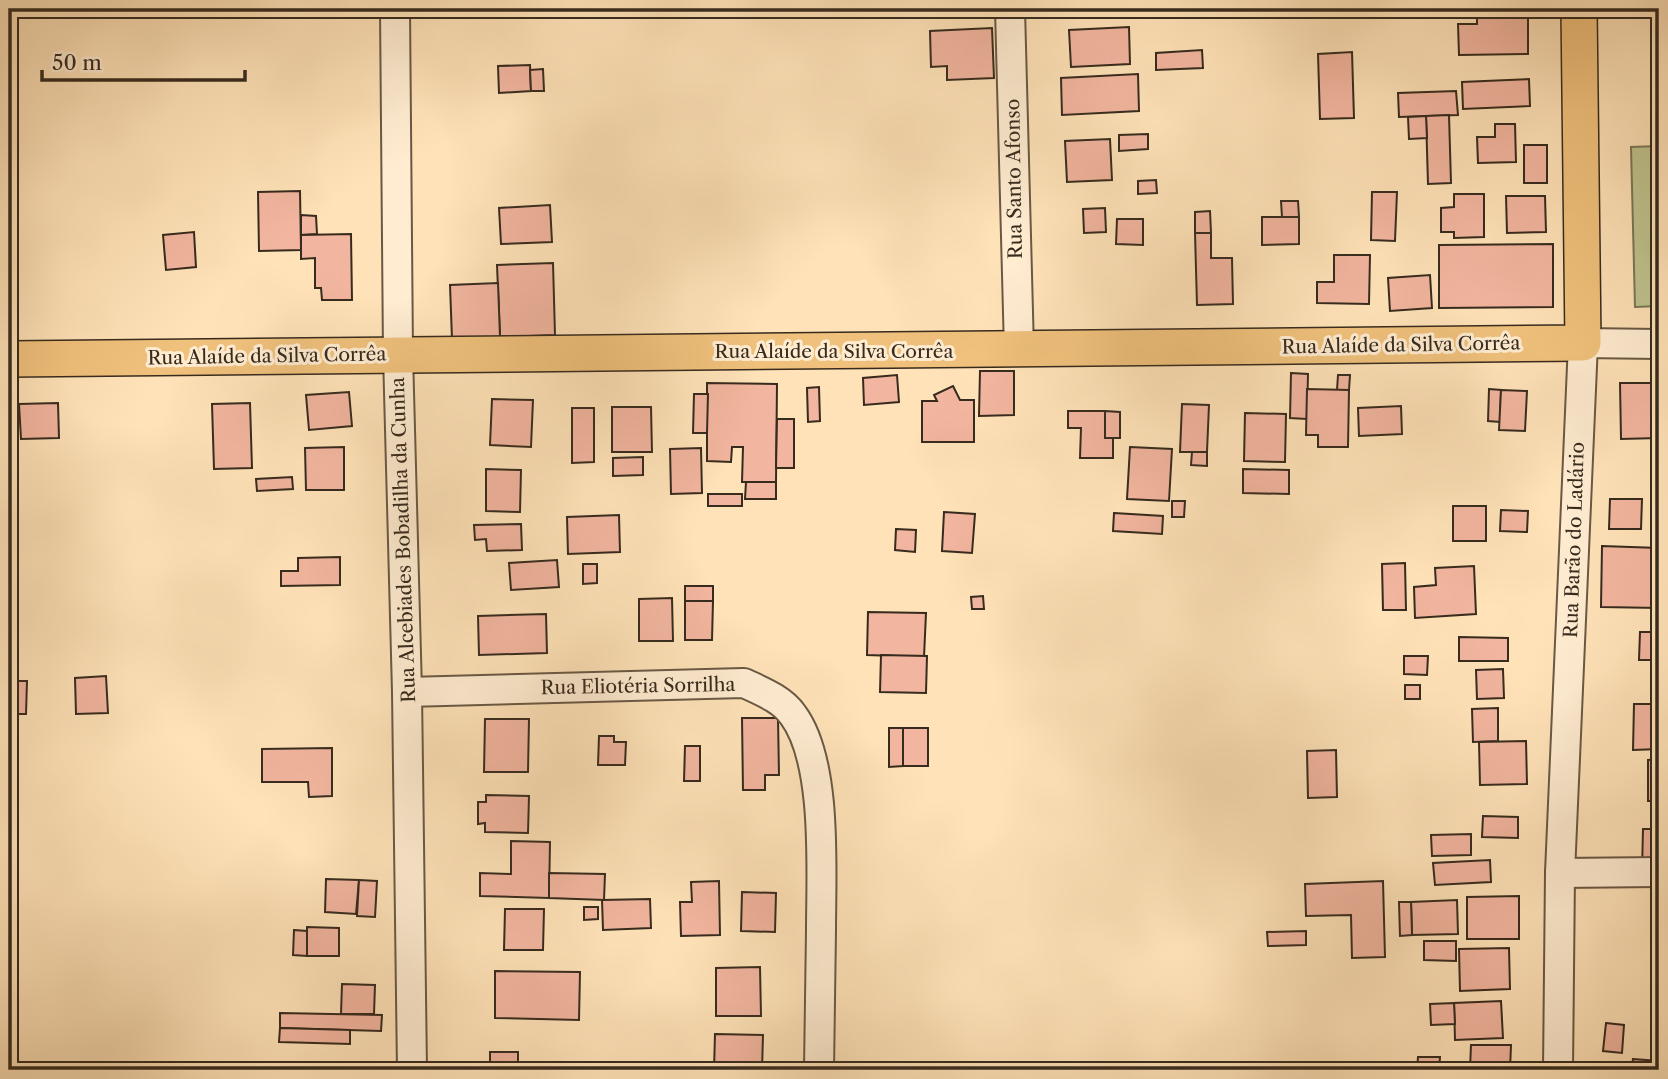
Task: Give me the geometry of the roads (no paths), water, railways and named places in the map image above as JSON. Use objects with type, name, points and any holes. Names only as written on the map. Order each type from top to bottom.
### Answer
[{"type":"main road","name":"Rua Barão do Ladário","points":[[1579,9],[1583,344]]},
{"type":"main road","name":"Rua Alaíde da Silva Corrêa","points":[[9,359],[1583,344]]},
{"type":"street","name":"Rua Alcebiades Bobadilha da Cunha","points":[[395,9],[398,355],[407,692],[412,1070]]},
{"type":"street","name":"Rua Santo Afonso","points":[[1010,9],[1018,350]]},
{"type":"street","name":"Rua Alaíde da Silva Corrêa","points":[[1583,344],[1659,344]]},
{"type":"street","name":"Rua Barão do Ladário","points":[[1558,1070],[1560,873],[1583,344]]},
{"type":"street","name":"Rua Eliotéria Sorrilha","points":[[407,692],[744,683],[775,699],[792,713],[806,737],[815,777],[822,846],[819,1070]]},
{"type":"street","points":[[1560,873],[1659,872]]}]
